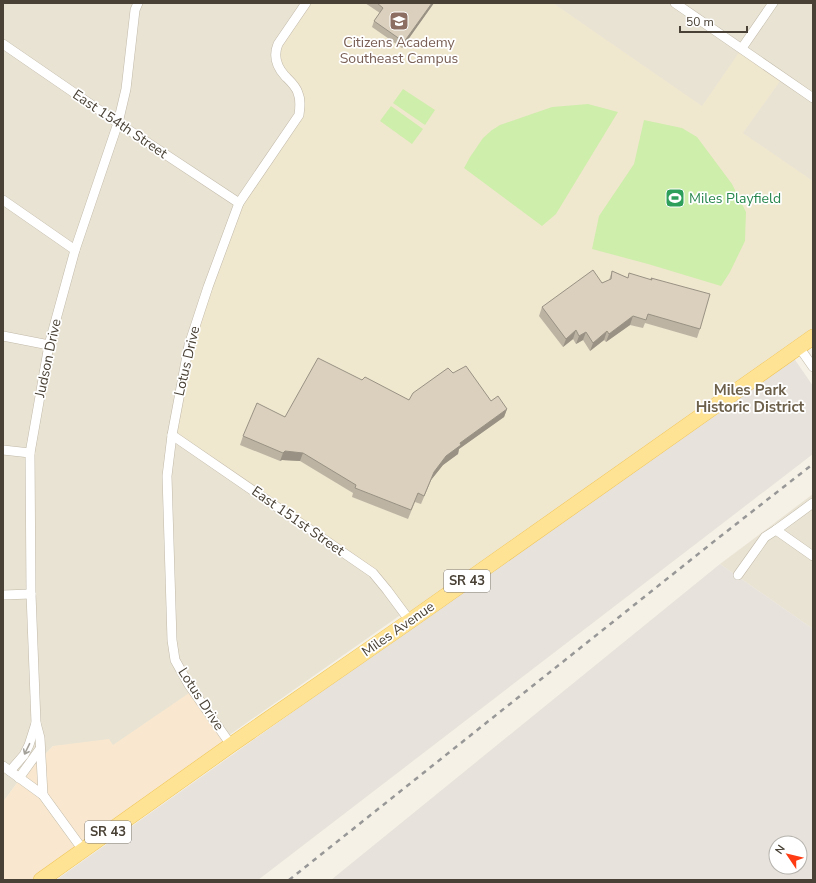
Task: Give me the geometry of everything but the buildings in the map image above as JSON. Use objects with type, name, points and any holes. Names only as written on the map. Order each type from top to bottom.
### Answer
[{"type":"main road","name":"Miles Avenue","points":[[41,880],[813,337]]},
{"type":"street","name":"Judson Drive","points":[[43,795],[40,738],[36,723],[31,594],[30,453],[49,345],[75,250],[118,123],[126,88],[138,3]]},
{"type":"street","name":"Lotus Drive","points":[[231,745],[189,685],[175,660],[172,640],[167,476],[172,435],[189,345],[238,203],[299,115],[301,101],[298,91],[278,68],[275,51],[278,44],[306,3]]},
{"type":"street","points":[[675,3],[813,98]]},
{"type":"street","points":[[742,48],[773,3]]},
{"type":"street","name":"East 154th Street","points":[[3,44],[238,203]]},
{"type":"street","points":[[3,200],[75,250]]},
{"type":"street","points":[[3,336],[49,345]]},
{"type":"street","points":[[799,347],[813,367]]},
{"type":"street","name":"East 151st Street","points":[[172,435],[373,573],[410,621]]},
{"type":"street","points":[[3,450],[30,453]]},
{"type":"street","points":[[738,575],[765,537],[813,503]]},
{"type":"street","points":[[776,530],[813,556]]},
{"type":"street","points":[[3,596],[31,594]]},
{"type":"street","name":"Judson Drive","points":[[7,768],[24,755],[36,723]]},
{"type":"street","points":[[19,778],[40,749]]},
{"type":"street","points":[[7,768],[43,795],[83,850]]},
{"type":"shaded area","points":[[3,3],[813,3],[813,326],[218,743],[53,746],[17,783],[3,802]]},
{"type":"shaded area","points":[[306,3],[553,3],[702,106],[742,48],[783,77],[743,133],[813,181],[813,336],[410,621],[373,573],[172,435],[189,345],[239,203],[299,115],[293,83],[275,51]]},
{"type":"shaded area","points":[[793,357],[813,386],[813,454],[258,880],[56,880]]},
{"type":"shaded area","points":[[813,494],[813,629],[720,564]]},
{"type":"shaded area","points":[[720,564],[813,629],[813,880],[331,880]]},
{"type":"shaded area","points":[[192,691],[231,745],[41,880],[3,880],[3,802],[17,783],[53,746],[109,739],[113,745]]},
{"type":"green space","points":[[403,89],[435,110],[425,125],[393,103]]},
{"type":"green space","points":[[588,104],[618,112],[556,214],[542,226],[464,168],[483,138],[500,125],[552,107]]},
{"type":"green space","points":[[391,106],[423,129],[412,144],[380,121]]},
{"type":"green space","name":"Miles Playfield","points":[[644,120],[682,128],[697,137],[732,184],[746,212],[745,241],[730,272],[721,286],[592,249],[599,216],[634,164]]},
{"type":"railway","points":[[289,880],[813,464]]},
{"type":"place","name":"Citizens Academy Southeast Campus","points":[[399,21]]},
{"type":"place","name":"Miles Playfield","points":[[675,198]]},
{"type":"district","name":"Miles Park Historic District","points":[[750,398]]}]
